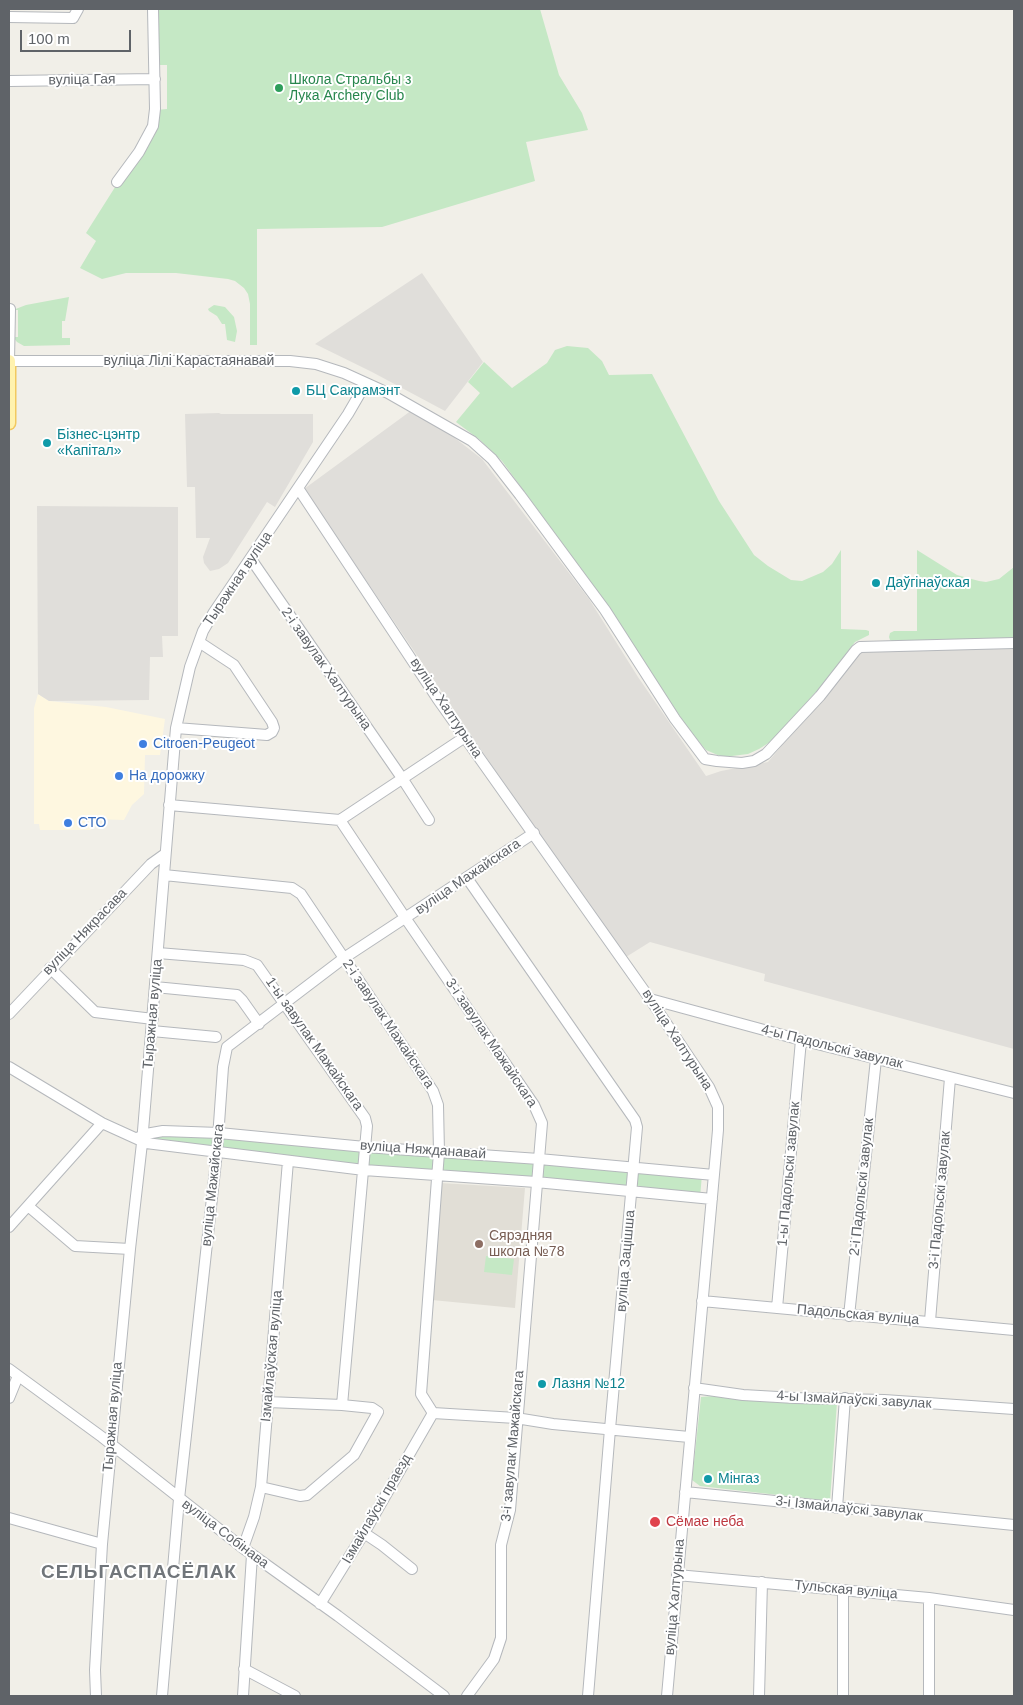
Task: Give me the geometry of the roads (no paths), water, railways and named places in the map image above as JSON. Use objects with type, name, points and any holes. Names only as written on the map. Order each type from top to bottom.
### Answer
[{"type":"main road","points":[[9,361],[9,423]]},
{"type":"street","points":[[10,14],[73,18],[78,9]]},
{"type":"street","points":[[117,182],[148,136],[155,113],[153,9]]},
{"type":"street","name":"вуліца Гая","points":[[9,81],[155,79]]},
{"type":"street","points":[[9,361],[10,310]]},
{"type":"street","name":"вуліца Лілі Карастаянавай","points":[[9,361],[290,361],[331,368],[398,398],[472,441],[492,459],[605,610],[675,719],[705,759],[742,763],[754,761],[766,754],[820,696],[860,647],[1014,643]]},
{"type":"street","name":"Тыражная вуліца","points":[[96,1696],[95,1670],[102,1544],[110,1444],[152,1031],[176,728],[190,668],[199,642],[214,612],[348,414],[366,383]]},
{"type":"street","name":"вуліца Халтурына","points":[[298,488],[465,737],[650,999],[714,1097],[718,1107],[719,1120],[667,1696]]},
{"type":"street","name":"2-і завулак Халтурына","points":[[251,559],[402,778],[428,820]]},
{"type":"street","points":[[176,728],[267,735],[274,728],[272,722],[234,665],[199,642]]},
{"type":"street","points":[[169,805],[340,820],[465,737]]},
{"type":"street","name":"3-і завулак Мажайскага","points":[[340,820],[539,1114],[542,1128],[516,1418],[510,1510],[502,1545],[501,1638],[494,1660],[467,1696]]},
{"type":"street","name":"вуліца Мажайскага","points":[[162,1696],[180,1499],[219,1133],[225,1052],[230,1044],[286,1004],[344,958],[534,833]]},
{"type":"street","name":"вуліца Някрасава","points":[[9,1014],[50,968],[151,864],[165,854]]},
{"type":"street","name":"2-і завулак Мажайскага","points":[[164,875],[292,888],[301,894],[433,1091],[438,1105],[439,1152],[421,1394],[433,1413]]},
{"type":"street","name":"вуліца Зацішша","points":[[467,878],[636,1123],[632,1192],[587,1696]]},
{"type":"street","name":"1-ы завулак Мажайскага","points":[[158,953],[250,962],[257,965],[365,1118],[367,1126],[364,1170],[342,1405]]},
{"type":"street","points":[[50,968],[95,1012],[152,1019]]},
{"type":"street","points":[[155,987],[237,995],[259,1024]]},
{"type":"street","name":"4-ы Падольскі завулак","points":[[650,999],[801,1040],[1014,1093]]},
{"type":"street","points":[[152,1031],[216,1037]]},
{"type":"street","name":"1-ы Падольскі завулак","points":[[777,1308],[801,1040]]},
{"type":"street","name":"2-і Падольскі завулак","points":[[849,1316],[876,1059]]},
{"type":"street","name":"вуліца Няжданавай","points":[[9,1066],[102,1123],[140,1139],[217,1152],[364,1170],[536,1182],[712,1199]]},
{"type":"street","name":"3-і Падольскі завулак","points":[[930,1322],[950,1078]]},
{"type":"street","points":[[9,1227],[102,1123]]},
{"type":"street","name":"вуліца Няжданавай","points":[[140,1139],[162,1131],[219,1133],[365,1147],[539,1159],[714,1175]]},
{"type":"street","name":"Ізмайлаўская вуліца","points":[[243,1548],[254,1517],[261,1487],[288,1161]]},
{"type":"street","points":[[28,1206],[75,1246],[130,1249]]},
{"type":"street","name":"Падольская вуліца","points":[[702,1301],[1014,1330]]},
{"type":"street","name":"вуліца Собінава","points":[[9,1369],[110,1444],[252,1555],[444,1696]]},
{"type":"street","points":[[9,1398],[18,1376]]},
{"type":"street","name":"4-ы Ізмайлаўскі завулак","points":[[694,1388],[743,1395],[845,1398],[1014,1410]]},
{"type":"street","points":[[837,1508],[845,1398]]},
{"type":"street","points":[[261,1487],[300,1496],[307,1495],[354,1455],[378,1412],[372,1408],[342,1405],[268,1402]]},
{"type":"street","points":[[433,1413],[516,1418],[553,1424],[689,1437]]},
{"type":"street","name":"Ізмайлаўскі праезд","points":[[320,1604],[364,1533],[433,1413]]},
{"type":"street","name":"3-і Ізмайлаўскі завулак","points":[[685,1492],[1014,1525]]},
{"type":"street","points":[[9,1518],[102,1544]]},
{"type":"street","points":[[364,1533],[412,1569]]},
{"type":"street","points":[[243,1696],[252,1555]]},
{"type":"street","name":"Тульская вуліца","points":[[677,1575],[929,1598],[1014,1610]]},
{"type":"street","points":[[760,1696],[762,1582]]},
{"type":"street","points":[[843,1590],[843,1696]]},
{"type":"street","points":[[929,1598],[929,1696]]},
{"type":"street","points":[[244,1669],[295,1696]]},
{"type":"place","name":"Школа Стральбы з Лука Archery Club","points":[[279,88]]},
{"type":"place","name":"БЦ Сакрамэнт","points":[[296,391]]},
{"type":"place","name":"Бізнес-цэнтр «Капітал»","points":[[47,443]]},
{"type":"place","name":"Даўгінаўская","points":[[876,583]]},
{"type":"place","name":"Citroen-Peugeot","points":[[143,744]]},
{"type":"place","name":"На дорожку","points":[[119,776]]},
{"type":"place","name":"СТО","points":[[68,823]]},
{"type":"place","name":"Сярэдняя школа №78","points":[[479,1244]]},
{"type":"place","name":"Лазня №12","points":[[542,1384]]},
{"type":"place","name":"Мінгаз","points":[[708,1479]]},
{"type":"place","name":"Сёмае неба","points":[[655,1522]]},
{"type":"district","name":"СЕЛЬГАСПАСЁЛАК","points":[[139,1573]]}]
